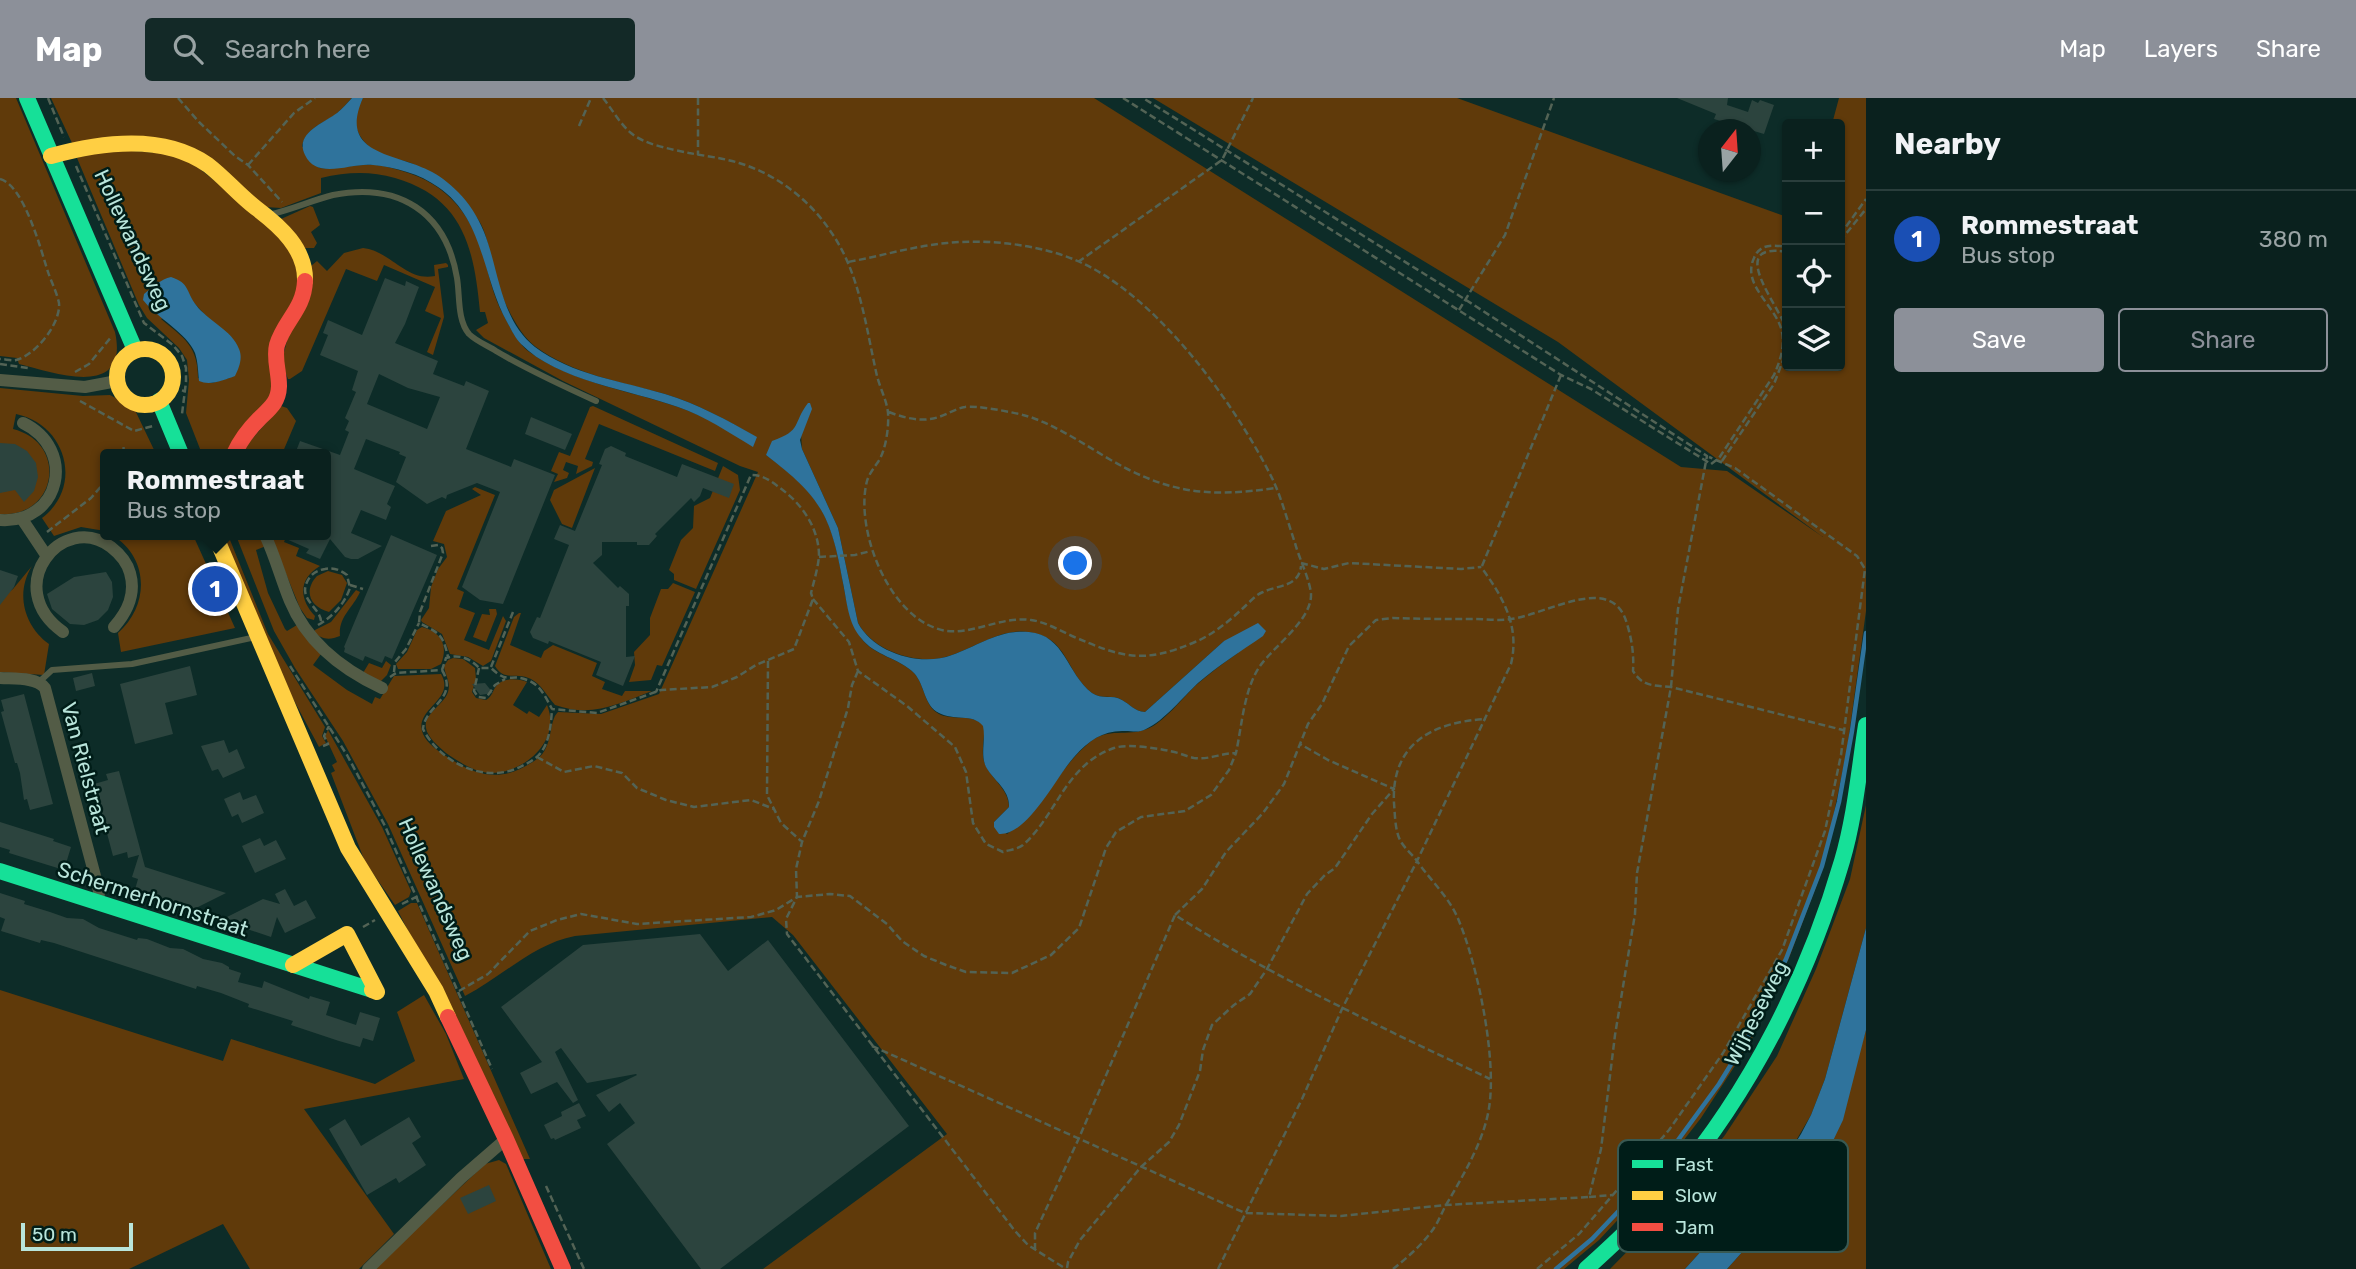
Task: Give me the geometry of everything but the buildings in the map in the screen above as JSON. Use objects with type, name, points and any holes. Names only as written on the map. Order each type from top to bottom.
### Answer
[{"type":"main road","name":"Hollewandsweg","points":[[27,98],[135,350]]},
{"type":"main road","name":"Hollewandsweg","points":[[51,156],[69,150],[107,145],[139,144],[184,151],[215,171],[282,229],[299,254],[304,265],[307,286],[301,303],[276,348],[281,382],[278,396],[273,405],[254,423],[237,449]]},
{"type":"main road","points":[[145,348],[156,351],[165,356],[171,365],[178,389],[150,404],[133,402],[120,390],[117,372],[121,362],[135,350],[145,348]]},
{"type":"main road","points":[[159,401],[178,417],[181,449]]},
{"type":"main road","name":"Hollewandsweg","points":[[217,540],[348,848],[436,991],[506,1139],[563,1269]]},
{"type":"main road","name":"Wijheseweg","points":[[1708,1140],[1770,1042],[1810,954],[1843,859],[1866,725]]},
{"type":"main road","name":"Schermerhornstraat","points":[[0,871],[377,992],[347,934],[293,965]]},
{"type":"main road","name":"Wijheseweg","points":[[1586,1269],[1618,1239]]},
{"type":"street","points":[[0,380],[85,387],[117,381]]},
{"type":"street","points":[[0,520],[22,519],[36,512],[52,492],[57,466],[50,446],[43,436],[23,423]]},
{"type":"street","points":[[22,519],[46,555]]},
{"type":"street","points":[[63,632],[49,623],[40,612],[34,585],[37,569],[56,546],[81,538],[106,544],[120,554],[128,567],[132,596],[125,614],[114,627]]},
{"type":"street","points":[[267,540],[290,602],[307,631],[338,662],[366,681],[382,688]]},
{"type":"street","name":"Van Rielstraat","points":[[0,678],[39,682],[46,688],[96,877],[98,904]]},
{"type":"street","points":[[368,1269],[461,1178],[506,1139]]},
{"type":"lane","points":[[267,216],[324,197],[354,192],[384,194],[417,207],[433,220],[449,245],[457,276],[462,318],[468,332],[506,357],[596,401]]},
{"type":"lane","points":[[39,682],[52,670],[132,663],[258,636]]},
{"type":"path","name":"Hollewandsweg","points":[[48,98],[144,323],[173,345],[182,356],[186,368],[178,389],[178,417]]},
{"type":"path","points":[[178,98],[199,122],[248,165],[289,210]]},
{"type":"path","points":[[248,165],[294,113],[315,98]]},
{"type":"path","points":[[579,126],[591,98]]},
{"type":"path","points":[[603,98],[631,133],[654,144],[739,163],[780,181],[801,198],[831,231],[848,262],[888,411],[884,449],[866,483],[865,514],[871,551],[885,579],[906,608],[923,622],[947,631],[1016,619],[1033,620],[1095,646],[1143,657],[1163,654],[1204,638],[1236,615],[1260,592],[1290,584],[1300,574],[1301,563]]},
{"type":"path","points":[[698,98],[698,155]]},
{"type":"path","points":[[1123,98],[1561,375],[1591,389],[1711,464],[1716,461],[1774,375],[1782,354],[1780,326],[1775,314],[1755,286],[1751,273],[1756,253],[1768,246],[1782,247]]},
{"type":"path","points":[[1143,98],[1466,300],[1707,456],[1735,468],[1857,556],[1865,569],[1844,730],[1825,831],[1782,950],[1723,1053],[1660,1140]]},
{"type":"path","points":[[1078,262],[1222,160],[1253,98]]},
{"type":"path","points":[[1459,310],[1504,235],[1554,98]]},
{"type":"path","points":[[0,179],[6,180],[15,190],[29,217],[58,303],[56,321],[38,346],[15,362],[0,364]]},
{"type":"path","points":[[1845,228],[1866,199]]},
{"type":"path","points":[[1845,236],[1866,209]]},
{"type":"path","points":[[459,991],[488,974],[530,931],[557,920],[581,914],[637,924],[751,917],[776,910],[797,897],[830,894],[850,896],[887,924],[902,941],[924,956],[967,972],[1012,973],[1051,955],[1079,928],[1106,848],[1116,832],[1141,817],[1185,811],[1211,795],[1229,770],[1236,752],[1249,693],[1259,668],[1300,624],[1311,595],[1276,488],[1243,425],[1174,333],[1111,278],[1078,262],[1029,247],[970,242],[944,243],[848,262]]},
{"type":"path","points":[[1782,251],[1773,250],[1762,254],[1757,270],[1762,284],[1782,315]]},
{"type":"path","points":[[74,373],[89,364],[111,336],[144,323]]},
{"type":"path","points":[[0,359],[30,368]]},
{"type":"path","points":[[1721,463],[1774,384],[1782,363]]},
{"type":"path","points":[[1481,567],[1561,375]]},
{"type":"path","points":[[53,385],[134,431],[178,417]]},
{"type":"path","points":[[888,411],[901,416],[930,419],[967,406],[1025,415],[1073,437],[1119,465],[1156,483],[1183,490],[1236,493],[1276,488]]},
{"type":"path","points":[[124,444],[124,449]]},
{"type":"path","points":[[1588,1197],[1601,1149],[1615,1035],[1635,914],[1637,873],[1671,687],[1678,609],[1707,456]]},
{"type":"path","points":[[656,692],[751,475],[758,475],[770,480],[799,503],[814,529],[819,557],[811,593],[849,642],[858,671],[907,706],[955,747],[967,772],[973,822],[986,844],[1003,852],[1021,846],[1081,768],[1116,747],[1176,752],[1192,758],[1208,758],[1236,752]]},
{"type":"path","points":[[37,540],[91,498],[100,488]]},
{"type":"path","points":[[382,688],[394,673],[395,662],[419,623],[443,553],[438,545],[431,546]]},
{"type":"path","points":[[819,557],[855,555],[871,551]]},
{"type":"path","points":[[1301,563],[1324,569],[1349,564],[1461,569],[1481,567]]},
{"type":"path","points":[[1218,1269],[1511,664],[1514,651],[1511,619],[1500,592],[1481,567]]},
{"type":"path","points":[[307,631],[321,623],[335,613],[348,593],[350,585],[347,575],[336,569],[320,570],[310,577],[306,589],[306,596],[312,608],[320,615],[321,623]]},
{"type":"path","points":[[350,585],[363,589]]},
{"type":"path","points":[[552,709],[597,713],[656,692],[712,687],[725,683],[749,668],[794,649],[813,598]]},
{"type":"path","points":[[1035,1250],[1035,1233],[1079,1139],[1175,915],[1202,889],[1227,852],[1263,813],[1284,784],[1308,724],[1322,704],[1349,646],[1376,620],[1511,619],[1565,603],[1608,598],[1620,606],[1625,616],[1634,657],[1633,671],[1639,681],[1844,730]]},
{"type":"path","points":[[491,668],[513,612]]},
{"type":"path","points":[[419,623],[439,634],[448,657],[442,670],[446,679],[446,691],[423,725],[426,734],[442,753],[466,767],[490,775],[512,771],[537,757],[547,739],[552,709],[544,694],[531,682],[521,678],[505,679],[495,685],[486,698],[478,697],[474,691],[479,668]]},
{"type":"path","points":[[448,657],[465,658],[479,668],[491,668],[505,679]]},
{"type":"path","name":"Hollewandsweg","points":[[286,660],[329,726],[386,826],[494,1072]]},
{"type":"path","points":[[768,661],[767,795],[781,823],[802,842]]},
{"type":"path","points":[[394,673],[442,670]]},
{"type":"path","points":[[858,671],[819,801],[802,842],[796,869],[797,897],[786,919],[787,934],[1015,1231],[1035,1250],[1067,1269],[1080,1240],[1141,1167],[1169,1142],[1179,1125],[1200,1071],[1203,1050],[1212,1025],[1250,994],[1267,969],[1307,894],[1335,868],[1372,814],[1394,789],[1328,760],[1300,744]]},
{"type":"path","points":[[1393,1269],[1434,1228],[1476,1148],[1489,1108],[1490,1079],[1489,1048],[1479,980],[1459,919],[1446,897],[1400,840],[1395,817],[1395,782],[1404,754],[1418,740],[1438,727],[1486,719]]},
{"type":"path","points":[[321,747],[327,744],[324,736],[329,726]]},
{"type":"path","points":[[537,757],[564,772],[594,766],[622,773],[637,788],[666,800],[694,807],[751,800],[774,809]]},
{"type":"path","points":[[1175,915],[1238,954],[1342,1009],[1490,1079]]},
{"type":"path","points":[[872,1046],[1245,1213],[1340,1216],[1445,1205],[1612,1195]]},
{"type":"path","points":[[542,1179],[584,1269]]},
{"type":"path","points":[[1537,1269],[1578,1234],[1618,1188]]},
{"type":"shaded area","points":[[0,98],[16,98],[115,332],[117,353],[111,367],[100,374],[69,376],[19,364],[17,358],[0,356]]},
{"type":"shaded area","points":[[51,98],[352,98],[335,115],[311,131],[302,146],[319,168],[383,166],[418,177],[445,193],[466,217],[475,233],[500,308],[514,335],[528,351],[563,371],[688,411],[717,424],[753,446],[756,437],[701,408],[665,394],[581,371],[550,356],[529,341],[515,322],[499,289],[485,233],[474,214],[417,166],[377,153],[367,145],[355,124],[356,113],[363,98],[1094,98],[1681,467],[1727,471],[1823,537],[1558,342],[1153,98],[1457,98],[1782,215],[1782,371],[1845,371],[1845,119],[1833,119],[1839,98],[1866,98],[1866,611],[1847,750],[1822,871],[1789,958],[1751,1041],[1684,1140],[1618,1140],[1618,1220],[1599,1240],[1564,1269],[763,1269],[947,1134],[793,935],[772,917],[575,936],[531,953],[465,996],[388,824],[343,741],[274,631],[238,540],[264,540],[266,546],[256,550],[268,593],[285,629],[287,631],[297,625],[321,654],[313,665],[347,690],[372,704],[375,697],[380,699],[394,676],[441,674],[444,690],[422,723],[425,738],[440,752],[467,768],[489,775],[501,774],[524,767],[542,754],[558,712],[601,714],[659,694],[758,472],[740,466],[563,381],[484,338],[476,330],[488,323],[485,312],[480,312],[469,247],[451,213],[437,199],[418,187],[377,174],[340,174],[321,178],[321,193],[281,208],[265,207],[202,156],[72,143]],"holes":[[[800,419],[802,449],[838,528],[858,623],[865,633],[886,649],[912,658],[926,659],[952,655],[999,635],[1019,632],[1042,635],[1059,648],[1083,685],[1092,693],[1119,698],[1145,712],[1224,641],[1238,653],[1195,686],[1153,726],[1140,731],[1111,733],[1090,742],[1068,764],[1031,813],[1007,834],[994,822],[1009,807],[1006,794],[984,761],[984,726],[969,718],[939,714],[930,706],[914,673],[873,649],[861,638],[849,612],[834,541],[821,509],[800,483],[766,455],[796,428]]]},
{"type":"shaded area","points":[[107,149],[182,155],[272,226],[300,266],[297,301],[275,388],[232,449],[200,449],[186,413],[189,380],[187,360],[179,348],[147,318],[139,305],[77,158]],"holes":[[[194,303],[228,335],[229,378],[212,383],[198,378],[192,350],[183,338],[161,319]]]},
{"type":"shaded area","points":[[313,207],[320,225],[311,232],[317,243],[314,248],[303,248],[281,219]]},
{"type":"shaded area","points":[[363,248],[382,254],[407,271],[425,277],[435,276],[434,265],[448,265],[438,269],[444,317],[433,355],[427,352],[441,318],[425,311],[435,287],[384,265],[377,281],[346,269],[302,371],[288,379],[280,357],[311,266],[317,261],[327,271],[344,253]]},
{"type":"shaded area","points":[[0,388],[83,396],[110,395],[134,408],[154,449],[100,449],[100,530],[81,527],[54,536],[42,518],[55,505],[63,490],[64,458],[47,430],[33,420],[16,414],[13,429],[31,437],[43,449],[49,463],[49,478],[44,493],[34,504],[19,512],[0,514]]},
{"type":"shaded area","points":[[281,406],[287,408],[296,421],[284,449],[243,449]]},
{"type":"shaded area","points":[[593,406],[718,463],[715,471],[599,424],[585,459],[593,462],[592,466],[576,474],[578,466],[566,462],[563,470],[569,473],[567,478],[554,482],[558,474],[551,471],[559,452],[570,456],[590,407]]},
{"type":"shaded area","points":[[723,466],[738,475],[740,490],[696,589],[674,580],[674,574],[669,570],[681,540],[693,528],[694,506],[710,498]]},
{"type":"shaded area","points":[[595,468],[572,528],[562,524],[550,500],[554,490]]},
{"type":"shaded area","points":[[475,487],[495,495],[457,589],[464,592],[459,607],[475,613],[464,640],[489,650],[503,616],[506,621],[491,661],[483,666],[468,657],[450,654],[442,634],[421,620],[429,608],[431,587],[438,569],[447,557],[444,544],[433,541],[446,511],[481,495],[472,489]]},
{"type":"shaded area","points":[[119,540],[195,540],[235,628],[121,652],[118,633],[136,609],[141,582],[139,568]]},
{"type":"shaded area","points":[[222,540],[230,540],[268,634],[325,727],[322,736],[326,743],[319,747],[283,680]]},
{"type":"shaded area","points":[[272,540],[285,540],[284,542],[299,548],[296,556],[320,566],[308,577],[303,590],[306,603],[315,616],[314,620],[307,618],[300,608]]},
{"type":"shaded area","points":[[32,566],[27,576],[23,598],[33,628],[49,644],[44,675],[0,672],[0,599],[13,589]]},
{"type":"shaded area","points":[[328,571],[342,575],[347,583],[341,600],[329,612],[313,602],[310,593],[310,587],[317,576]]},
{"type":"shaded area","points":[[673,583],[695,592],[662,666],[657,665],[651,680],[629,682],[635,665],[634,652],[650,635],[650,618],[661,589],[668,589]]},
{"type":"shaded area","points":[[356,590],[360,592],[341,623],[340,636],[326,638],[314,632],[331,622]]},
{"type":"shaded area","points":[[489,609],[496,609],[497,614],[486,642],[473,637],[482,614],[490,615]]},
{"type":"shaded area","points":[[519,613],[510,645],[541,658],[544,651],[553,645],[597,663],[592,676],[605,682],[602,689],[622,696],[625,691],[652,691],[605,708],[568,709],[555,705],[535,681],[502,674],[495,666],[514,617]]},
{"type":"shaded area","points":[[422,627],[434,632],[441,640],[444,651],[441,664],[431,669],[398,669],[396,664],[407,652],[417,630]]},
{"type":"shaded area","points":[[453,658],[463,659],[475,668],[476,679],[472,692],[476,698],[486,700],[500,682],[516,680],[527,682],[513,705],[527,714],[529,711],[539,717],[547,705],[549,731],[545,742],[527,761],[503,772],[485,772],[456,760],[431,738],[426,723],[446,697],[449,688],[444,666]]},
{"type":"shaded area","points":[[386,661],[391,665],[380,682],[363,673],[369,663],[382,668]]},
{"type":"shaded area","points":[[328,730],[382,827],[411,891],[409,897],[395,905],[365,862],[331,773],[335,771],[332,765],[337,762],[325,736]]},
{"type":"shaded area","points":[[1866,805],[1866,928],[1825,1079],[1811,1115],[1796,1140],[1721,1140],[1777,1056],[1816,969],[1850,879]]},
{"type":"shaded area","points":[[411,903],[417,903],[530,1159],[523,1159],[398,911]]},
{"type":"shaded area","points":[[0,990],[223,1061],[231,1039],[375,1084],[415,1061],[397,1012],[424,995],[446,1034],[464,1079],[304,1109],[394,1234],[359,1269],[250,1269],[223,1224],[129,1269],[0,1269]]},
{"type":"shaded area","points":[[1866,1030],[1866,1269],[1727,1269],[1742,1252],[1848,1252],[1848,1140],[1833,1140]]},
{"type":"shaded area","points":[[499,1160],[506,1164],[551,1269],[374,1269],[485,1164]]},
{"type":"shaded area","points":[[1627,1252],[1700,1252],[1685,1269],[1610,1269]]},
{"type":"water","points":[[352,98],[363,98],[357,116],[358,130],[363,141],[385,155],[436,174],[462,196],[484,232],[507,309],[523,336],[535,347],[549,357],[581,371],[665,394],[701,408],[757,437],[753,447],[688,411],[574,376],[536,357],[519,342],[507,322],[465,215],[453,200],[431,182],[407,172],[381,166],[326,169],[311,163],[303,147],[307,135]]},
{"type":"water","points":[[171,277],[185,285],[201,311],[236,342],[241,356],[235,376],[212,383],[199,381],[196,356],[191,346],[143,300],[144,294],[160,281]]},
{"type":"water","points":[[808,403],[812,409],[800,440],[802,449],[838,528],[858,623],[865,633],[886,649],[912,658],[939,658],[1008,633],[1029,632],[1051,640],[1092,693],[1118,698],[1145,712],[1224,641],[1258,623],[1266,631],[1263,636],[1198,683],[1153,725],[1141,731],[1110,732],[1091,741],[1080,750],[1031,815],[1010,832],[999,834],[994,822],[1009,807],[1009,801],[984,762],[983,726],[974,720],[945,715],[934,710],[914,673],[873,649],[861,638],[851,619],[834,540],[821,509],[800,483],[766,455],[772,441],[793,430]]},
{"type":"water","points":[[1866,928],[1866,1030],[1843,1120],[1833,1140],[1797,1140],[1811,1115],[1825,1079]]},
{"type":"water","points":[[1700,1252],[1742,1252],[1727,1269],[1685,1269]]},
{"type":"waterway","points":[[1678,1140],[1719,1084],[1748,1037],[1786,959],[1822,866],[1839,802],[1866,633]]},
{"type":"waterway","points":[[1556,1269],[1592,1239],[1618,1212]]},
{"type":"traffic: fast","points":[[27,98],[135,350]]},
{"type":"traffic: fast","points":[[159,401],[179,449]]},
{"type":"traffic: fast","points":[[1707,1140],[1728,1110],[1774,1031],[1812,947],[1842,861],[1866,725]]},
{"type":"traffic: fast","points":[[0,871],[372,990]]},
{"type":"traffic: fast","points":[[1586,1269],[1618,1240]]},
{"type":"traffic: slow","points":[[51,156],[90,147],[131,143],[172,148],[190,155],[214,170],[290,239],[301,259],[305,281]]},
{"type":"traffic: slow","points":[[145,349],[156,351],[165,357],[171,366],[173,377],[171,388],[165,397],[156,403],[145,405],[134,403],[125,397],[119,388],[117,377],[119,366],[125,357],[134,351],[145,349]]},
{"type":"traffic: slow","points":[[217,540],[348,848],[436,991],[448,1017]]},
{"type":"traffic: slow","points":[[293,965],[347,934],[377,992],[372,990]]},
{"type":"traffic: jam","points":[[237,449],[277,396],[277,345],[298,307],[305,281]]},
{"type":"traffic: jam","points":[[448,1017],[506,1139],[563,1269]]},
{"type":"place","name":"Rommestraat","points":[[215,589]]}]
